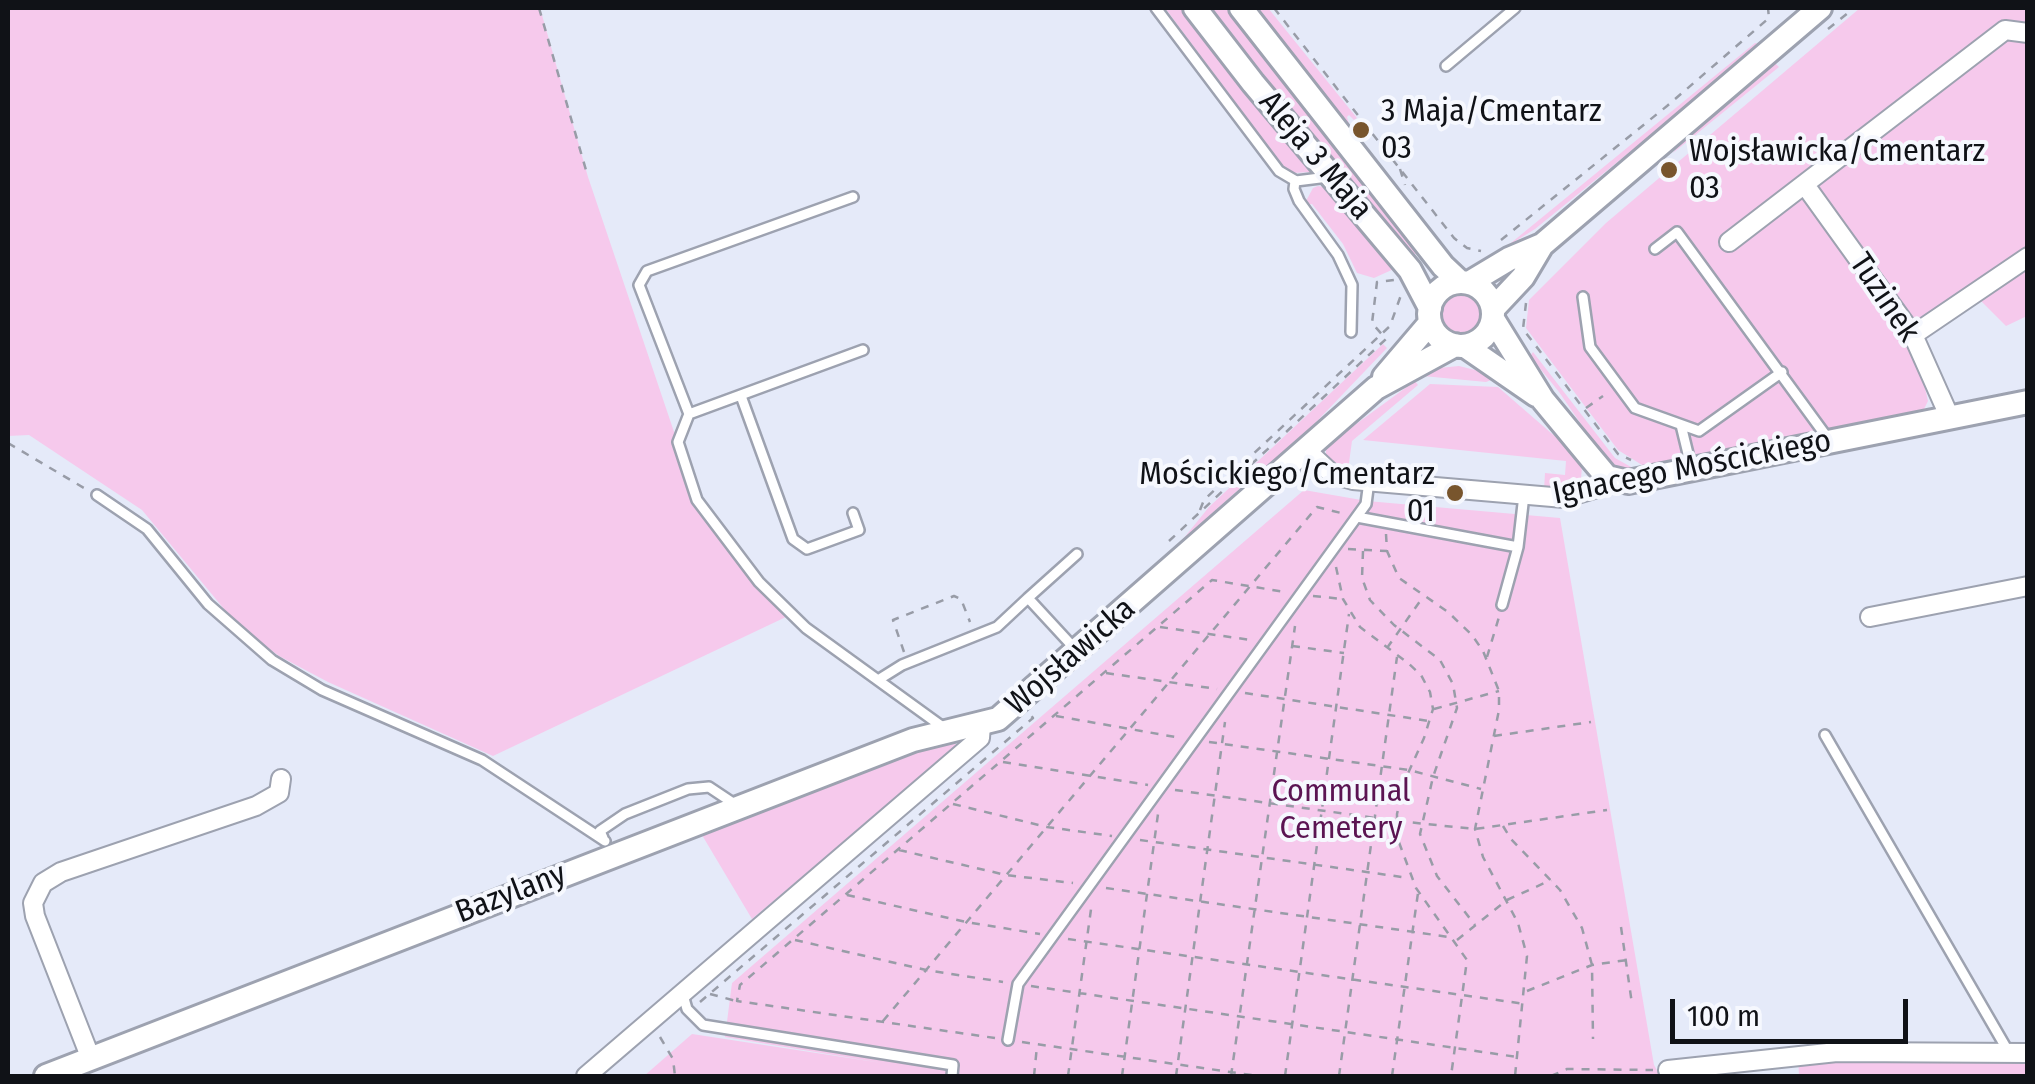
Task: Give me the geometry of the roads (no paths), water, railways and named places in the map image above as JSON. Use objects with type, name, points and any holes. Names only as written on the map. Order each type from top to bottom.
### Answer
[{"type":"street","name":"Aleja 3 Maja","points":[[1195,8],[1410,270],[1430,316]]},
{"type":"street","name":"Aleja 3 Maja","points":[[1242,8],[1443,266],[1465,282]]},
{"type":"street","points":[[1460,346],[1484,337],[1493,314],[1542,246],[1811,15]]},
{"type":"street","points":[[1729,242],[2005,30],[2028,33]]},
{"type":"street","name":"Tuzinek","points":[[1805,185],[1913,335],[1950,418]]},
{"type":"street","points":[[1542,246],[1440,290],[1430,316],[1444,341],[1460,346],[1543,400]]},
{"type":"street","points":[[1913,335],[2028,257]]},
{"type":"street","points":[[1465,282],[1480,288],[1543,400],[1608,477]]},
{"type":"street","name":"Wojsławicka","points":[[586,1076],[648,1023],[686,997],[980,738],[981,725],[998,720],[1078,652],[1376,388],[1430,316]]},
{"type":"street","name":"Wojsławicka","points":[[1376,388],[1460,346]]},
{"type":"street","name":"Ignacego Mościckiego","points":[[1306,449],[1338,477],[1570,497],[1594,489],[1608,477],[1642,481],[2028,402]]},
{"type":"street","points":[[1870,617],[2028,586]]},
{"type":"street","name":"Bazylany","points":[[46,1076],[608,848],[738,807],[946,730],[981,725]]},
{"type":"street","points":[[92,1059],[35,916],[33,903],[42,883],[61,872],[256,806],[278,793],[281,779]]},
{"type":"street","points":[[1668,1070],[1836,1052],[2018,1053]]},
{"type":"lane","points":[[1156,8],[1279,172],[1295,181],[1330,176]]},
{"type":"lane","points":[[1446,66],[1515,8]]},
{"type":"lane","points":[[1295,181],[1299,201],[1338,256],[1352,285],[1351,332]]},
{"type":"lane","points":[[853,197],[647,271],[639,285],[689,414],[678,442],[698,500],[759,582],[787,612],[946,730]]},
{"type":"lane","points":[[1655,249],[1677,232],[1830,442]]},
{"type":"lane","points":[[1583,298],[1590,347],[1635,408],[1699,431],[1782,372]]},
{"type":"lane","points":[[689,414],[863,350]]},
{"type":"lane","points":[[741,396],[793,538],[807,548],[859,530],[854,513]]},
{"type":"lane","points":[[1682,425],[1692,470]]},
{"type":"lane","points":[[1008,1040],[1018,984],[1357,517],[1366,504],[1369,482]]},
{"type":"lane","points":[[97,495],[148,528],[208,604],[272,660],[322,690],[482,760],[608,848]]},
{"type":"lane","points":[[1502,605],[1518,546],[1524,495]]},
{"type":"lane","points":[[1357,517],[1518,546]]},
{"type":"lane","points":[[878,680],[908,662],[997,627],[1077,554]]},
{"type":"lane","points":[[1028,598],[1078,652]]},
{"type":"lane","points":[[1825,735],[2018,1053]]},
{"type":"lane","points":[[608,848],[600,831],[624,814],[688,789],[710,786],[738,807]]},
{"type":"lane","points":[[686,997],[703,1025],[954,1065],[952,1076]]},
{"type":"place","name":"3 Maja/Cmentarz 03","points":[[1361,130]]},
{"type":"place","name":"Wojsławicka/Cmentarz 03","points":[[1669,170]]},
{"type":"place","name":"Mościckiego/Cmentarz 01","points":[[1455,493]]},
{"type":"park label","name":"Communal Cemetery","points":[[1341,810]]}]
